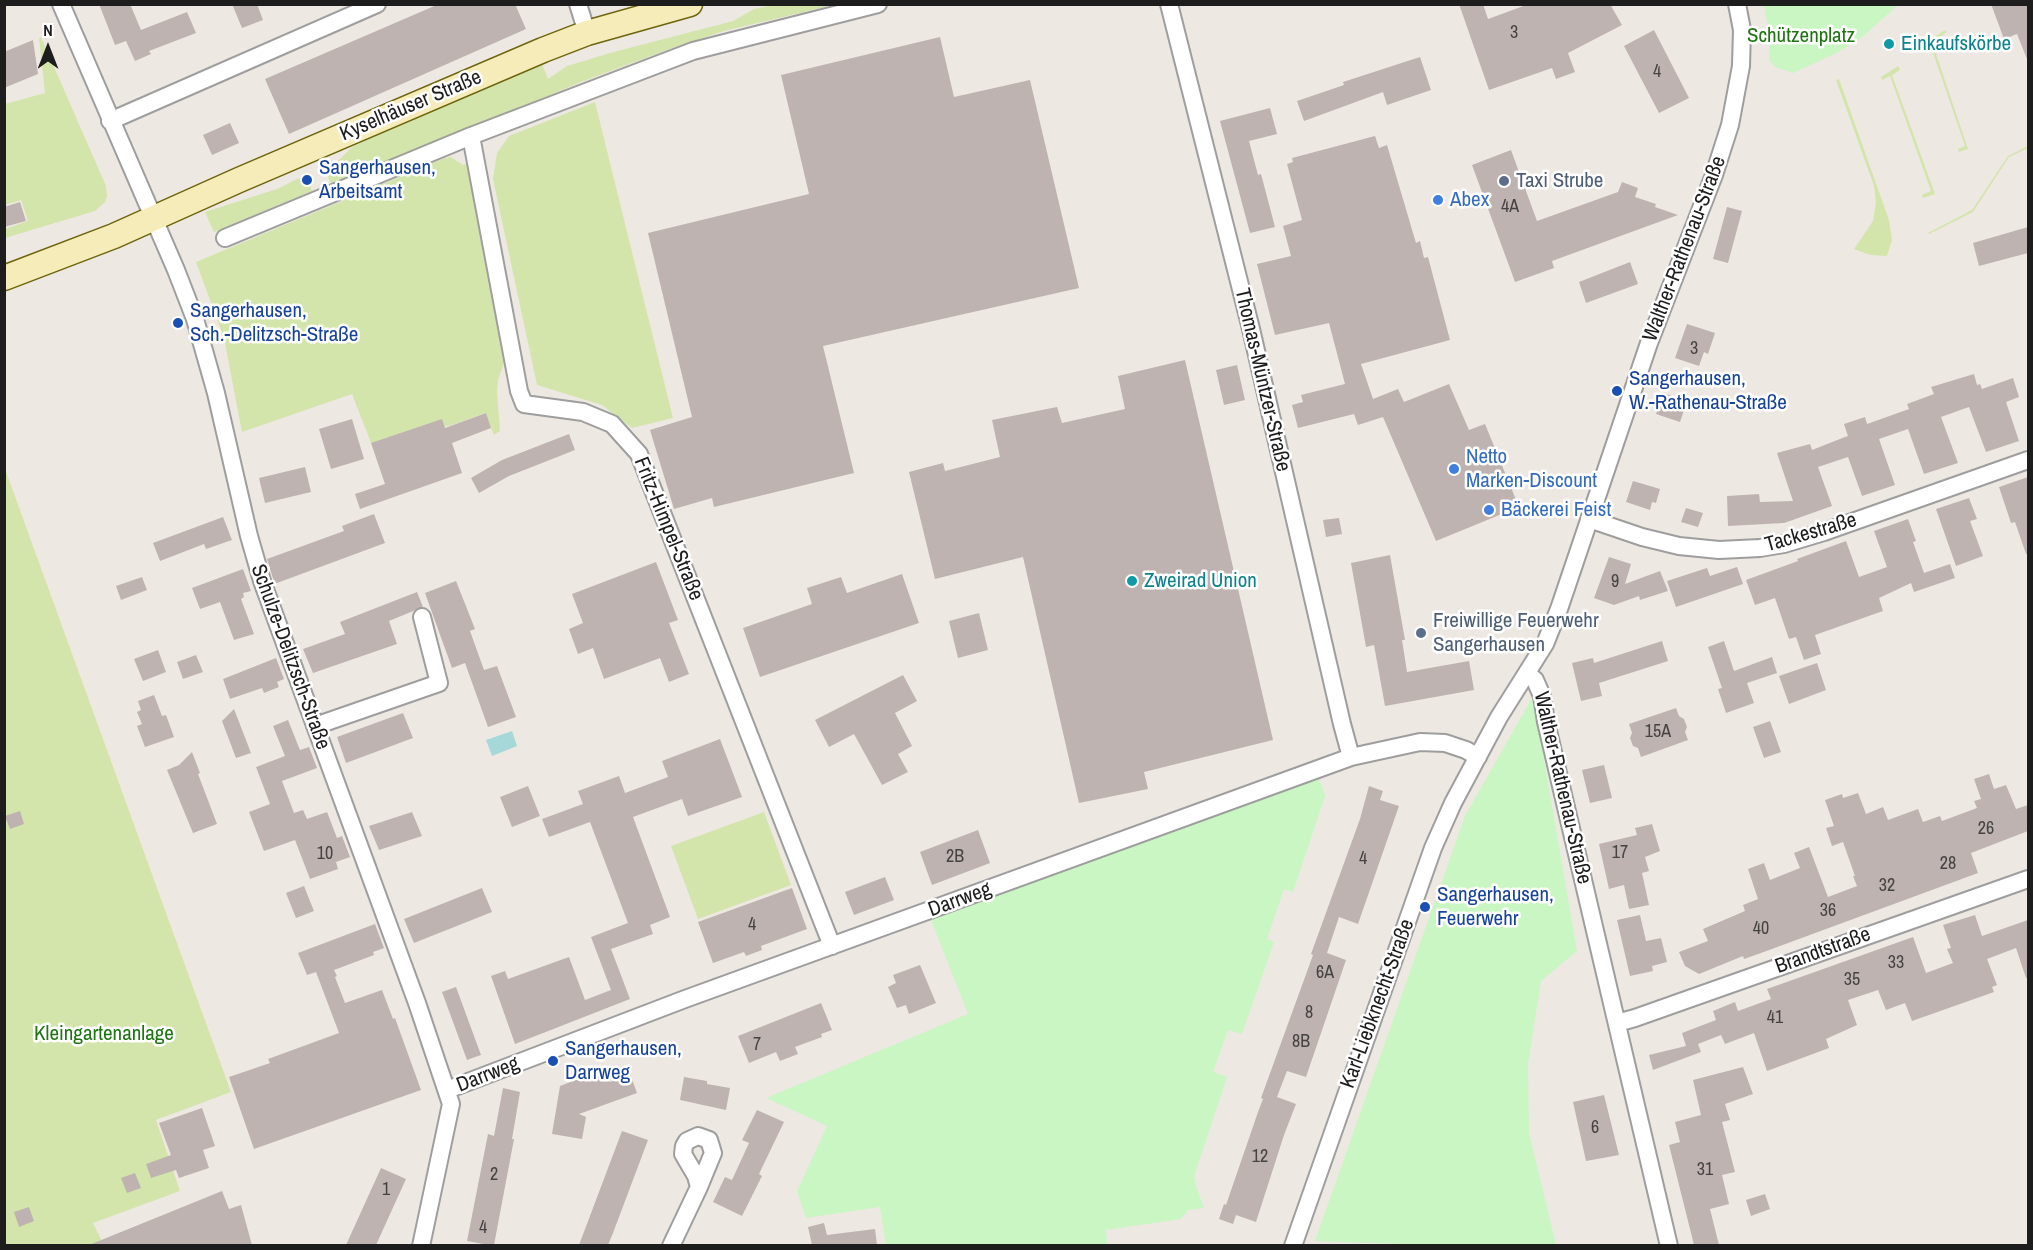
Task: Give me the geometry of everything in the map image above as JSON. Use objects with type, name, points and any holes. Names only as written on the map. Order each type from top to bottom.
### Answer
[{"type":"main road","name":"Kyselhäuser Straße","points":[[4,278],[93,244],[587,33],[690,4]]},
{"type":"street","name":"Schulze-Delitzsch-Straße","points":[[61,4],[195,319],[216,393],[249,536],[262,581],[452,1104],[421,1245]]},
{"type":"street","points":[[110,122],[377,4]]},
{"type":"street","points":[[578,4],[587,33]]},
{"type":"street","points":[[225,238],[471,136],[693,51],[878,4]]},
{"type":"street","name":"Thomas-Müntzer-Straße","points":[[1169,4],[1251,328],[1351,757]]},
{"type":"street","name":"Walther-Rathenau-Straße","points":[[1669,1245],[1546,722],[1541,690],[1536,680],[1527,673],[1550,633],[1649,343],[1714,176],[1730,125],[1741,66],[1742,30],[1737,4]]},
{"type":"street","name":"Fritz-Himpel-Straße","points":[[471,136],[519,391],[524,404],[583,412],[612,424],[639,454],[832,946]]},
{"type":"street","name":"Tackestraße","points":[[1589,519],[1642,537],[1679,546],[1719,550],[1760,548],[1784,544],[1824,532],[2028,460]]},
{"type":"street","points":[[315,726],[439,683],[422,617]]},
{"type":"street","name":"Karl-Liebknecht-Straße","points":[[1293,1245],[1433,848],[1453,802],[1509,699],[1527,673]]},
{"type":"street","name":"Darrweg","points":[[447,1090],[685,999],[1351,757],[1420,742],[1444,743],[1466,750],[1478,757]]},
{"type":"street","name":"Brandtstraße","points":[[1617,1023],[2028,879]]},
{"type":"street","points":[[671,1245],[699,1186]]},
{"type":"green space","points":[[774,5],[834,5],[724,31],[675,47],[581,82],[331,184],[327,174],[341,168],[338,161],[352,147],[423,112],[541,61],[548,79],[567,66],[733,21],[754,9]]},
{"type":"green space","name":"Schützenplatz","points":[[1764,5],[1898,5],[1861,38],[1837,53],[1793,73],[1775,67],[1769,60],[1770,40]]},
{"type":"green space","points":[[1945,30],[1947,32],[1932,42],[1968,149],[1959,152],[1958,149],[1965,146],[1930,44],[1918,52],[1916,50]]},
{"type":"green space","points":[[41,37],[106,186],[107,196],[105,202],[95,211],[5,238],[5,229],[28,221],[21,200],[5,205],[5,104],[45,93],[39,38]]},
{"type":"green space","points":[[1898,66],[1900,70],[1892,75],[1935,194],[1923,198],[1922,195],[1931,191],[1890,76],[1882,80],[1881,77]]},
{"type":"green space","points":[[1839,79],[1889,220],[1892,240],[1887,256],[1870,255],[1854,249],[1873,221],[1876,202],[1874,186],[1836,80]]},
{"type":"green space","points":[[595,102],[673,418],[632,428],[602,405],[537,385],[493,179],[497,153],[509,136]]},
{"type":"green space","points":[[2028,146],[2009,157],[1973,212],[1928,233],[1972,210],[2008,156]]},
{"type":"green space","points":[[451,157],[463,165],[468,163],[504,352],[504,363],[498,380],[497,392],[500,431],[494,435],[485,413],[452,425],[371,443],[352,394],[242,432],[224,338],[196,262]]},
{"type":"green space","points":[[299,178],[303,185],[308,182],[312,191],[214,232],[205,212],[277,189]]},
{"type":"green space","name":"Kleingartenanlage","points":[[4,466],[231,1092],[156,1120],[180,1191],[93,1223],[104,1245],[5,1245]]},
{"type":"green space","points":[[1533,696],[1577,951],[1541,981],[1528,1064],[1529,1133],[1556,1245],[1405,1246],[1405,1244],[1315,1241],[1465,816]]},
{"type":"green space","points":[[1319,779],[1325,796],[1293,892],[1284,889],[1267,939],[1274,942],[1242,1034],[1228,1030],[1213,1072],[1227,1077],[1194,1176],[1204,1208],[1188,1210],[1181,1219],[1106,1230],[1107,1245],[886,1245],[880,1207],[806,1218],[797,1191],[827,1126],[766,1098],[968,1014],[931,920]]},
{"type":"green space","points":[[764,812],[791,885],[698,919],[671,846]]},
{"type":"water","points":[[512,731],[517,746],[492,756],[486,740]]},
{"type":"building","points":[[99,4],[130,4],[141,30],[187,12],[196,33],[149,51],[151,54],[135,61],[126,41],[115,45]]},
{"type":"building","points":[[232,4],[257,4],[263,20],[242,28]]},
{"type":"building","points":[[439,4],[515,4],[526,29],[289,134],[265,79]]},
{"type":"building","points":[[1459,4],[1483,4],[1488,19],[1529,4],[1610,4],[1622,25],[1568,53],[1575,72],[1556,79],[1552,68],[1489,90]]},
{"type":"building","points":[[1991,4],[2028,4],[2028,59],[2017,34],[2004,39]]},
{"type":"building","points":[[1654,30],[1689,98],[1659,113],[1624,46]]},
{"type":"building","points":[[940,37],[954,97],[1030,80],[1079,288],[823,346],[854,473],[714,507],[712,498],[674,509],[650,430],[692,417],[648,233],[809,194],[781,75]]},
{"type":"building","points":[[33,40],[38,74],[4,88],[4,52]]},
{"type":"building","points":[[1420,57],[1431,90],[1387,105],[1383,92],[1304,121],[1297,101],[1344,85],[1343,82]]},
{"type":"building","points":[[1270,108],[1277,134],[1249,141],[1258,175],[1261,174],[1275,227],[1250,233],[1220,121]]},
{"type":"building","points":[[230,123],[239,143],[212,155],[203,135]]},
{"type":"building","points":[[1375,136],[1379,148],[1387,145],[1416,243],[1420,241],[1424,258],[1428,257],[1450,340],[1361,364],[1373,399],[1398,389],[1404,402],[1449,384],[1469,430],[1485,424],[1519,507],[1436,541],[1383,417],[1358,425],[1354,414],[1298,428],[1292,405],[1303,402],[1301,395],[1345,384],[1329,323],[1275,335],[1257,264],[1291,256],[1283,226],[1302,220],[1287,164],[1293,162],[1292,158]]},
{"type":"building","points":[[1511,150],[1537,221],[1618,192],[1622,182],[1638,188],[1635,197],[1678,215],[1552,261],[1554,268],[1515,282],[1472,165]]},
{"type":"building","points":[[20,202],[26,221],[4,227],[4,207]]},
{"type":"building","points":[[1727,207],[1742,211],[1728,263],[1713,259]]},
{"type":"building","points":[[2028,227],[2028,253],[1979,266],[1973,243]]},
{"type":"building","points":[[1630,262],[1638,284],[1586,303],[1579,282]]},
{"type":"building","points":[[1687,324],[1715,333],[1708,354],[1704,352],[1699,366],[1675,358]]},
{"type":"building","name":"Zweirad Union","points":[[1185,360],[1273,740],[1144,772],[1148,789],[1079,803],[1023,557],[935,579],[909,472],[943,463],[945,471],[1000,457],[992,420],[1057,407],[1062,423],[1125,409],[1118,376]]},
{"type":"building","points":[[1237,365],[1245,400],[1224,405],[1216,370]]},
{"type":"building","points":[[1974,374],[1977,385],[1980,384],[1982,389],[2013,378],[2019,397],[2006,402],[2019,441],[1986,452],[1969,407],[1941,417],[1958,463],[1924,474],[1908,429],[1879,439],[1895,485],[1862,496],[1848,457],[1818,467],[1832,506],[1784,523],[1728,526],[1727,496],[1759,494],[1760,502],[1793,501],[1777,453],[1810,444],[1812,450],[1848,436],[1844,424],[1865,417],[1867,424],[1909,409],[1907,404],[1934,394],[1931,387]]},
{"type":"building","points":[[1663,393],[1687,401],[1680,422],[1656,414]]},
{"type":"building","points":[[486,413],[491,428],[452,443],[462,473],[360,509],[355,494],[385,484],[371,443],[442,419],[445,428]]},
{"type":"building","points":[[352,419],[364,459],[331,469],[319,429]]},
{"type":"building","points":[[569,434],[575,450],[509,476],[479,493],[471,478],[502,460]]},
{"type":"building","points":[[305,467],[311,492],[265,503],[259,478]]},
{"type":"building","points":[[2028,477],[2028,554],[2026,554],[2015,522],[2011,523],[1999,487]]},
{"type":"building","points":[[1633,481],[1660,489],[1656,503],[1652,502],[1650,510],[1626,502]]},
{"type":"building","points":[[1969,498],[1977,519],[1970,521],[1983,556],[1956,566],[1936,509]]},
{"type":"building","points":[[1686,508],[1703,513],[1698,527],[1681,522]]},
{"type":"building","points":[[374,514],[385,543],[277,583],[274,582],[267,559],[344,531],[342,526]]},
{"type":"building","points":[[223,517],[232,540],[206,549],[204,544],[160,561],[153,543]]},
{"type":"building","points":[[1339,518],[1342,534],[1326,537],[1323,520]]},
{"type":"building","points":[[1908,519],[1924,573],[1950,564],[1955,578],[1914,592],[1911,583],[1879,598],[1883,611],[1815,635],[1821,654],[1804,660],[1796,637],[1789,639],[1775,598],[1755,605],[1746,580],[1846,541],[1859,577],[1887,567],[1874,531]]},
{"type":"building","points":[[1390,555],[1405,640],[1402,640],[1407,672],[1469,661],[1474,690],[1385,706],[1374,645],[1366,647],[1351,563]]},
{"type":"building","points":[[1609,557],[1631,564],[1625,584],[1660,571],[1668,591],[1640,600],[1639,596],[1614,605],[1594,598]]},
{"type":"building","points":[[656,562],[678,620],[669,623],[689,674],[669,682],[660,658],[604,679],[593,648],[578,654],[569,629],[583,623],[572,594]]},
{"type":"building","points":[[1737,567],[1743,584],[1676,607],[1667,581],[1707,568],[1710,576]]},
{"type":"building","points":[[243,569],[251,591],[243,593],[244,597],[241,599],[254,634],[234,640],[220,602],[200,609],[192,588]]},
{"type":"building","points":[[902,574],[919,623],[760,677],[743,628],[812,604],[807,588],[841,577],[847,593]]},
{"type":"building","points":[[142,577],[147,590],[121,600],[116,586]]},
{"type":"building","points":[[456,581],[475,629],[470,631],[484,670],[497,666],[516,717],[488,727],[465,663],[452,668],[425,593]]},
{"type":"building","points":[[417,592],[423,607],[389,621],[397,644],[313,673],[303,649],[345,634],[340,622]]},
{"type":"building","points":[[979,613],[988,650],[958,658],[949,621]]},
{"type":"building","points":[[1662,641],[1668,661],[1599,683],[1602,696],[1581,701],[1572,663],[1593,658],[1594,663]]},
{"type":"building","points":[[1724,641],[1734,671],[1772,657],[1777,673],[1747,683],[1754,703],[1726,713],[1718,689],[1722,688],[1708,647]]},
{"type":"building","points":[[158,650],[166,672],[143,681],[134,659]]},
{"type":"building","points":[[196,655],[203,672],[183,679],[177,662]]},
{"type":"building","points":[[276,658],[284,679],[277,682],[279,687],[264,693],[262,688],[230,699],[223,679]]},
{"type":"building","points":[[1817,663],[1826,690],[1789,704],[1779,676]]},
{"type":"building","points":[[903,675],[917,701],[895,713],[912,746],[898,754],[908,772],[882,785],[854,734],[829,747],[815,720]]},
{"type":"building","points":[[154,695],[162,716],[166,715],[174,737],[145,747],[137,726],[142,724],[137,712],[141,710],[138,701]]},
{"type":"building","points":[[1676,708],[1687,727],[1685,732],[1688,740],[1641,757],[1638,748],[1633,746],[1630,738],[1632,733],[1629,724]]},
{"type":"building","points":[[234,709],[251,753],[236,758],[222,721]]},
{"type":"building","points":[[403,713],[413,738],[346,763],[337,737]]},
{"type":"building","points":[[288,720],[300,750],[309,747],[317,768],[282,781],[294,813],[303,810],[307,819],[327,812],[337,838],[342,836],[350,857],[336,862],[338,869],[310,879],[295,840],[264,851],[249,812],[270,804],[256,767],[285,756],[273,726]]},
{"type":"building","points":[[1770,721],[1781,752],[1764,758],[1753,727]]},
{"type":"building","points":[[720,739],[742,797],[688,816],[682,799],[633,817],[670,917],[650,925],[653,934],[611,949],[630,999],[515,1044],[491,976],[505,971],[508,979],[569,957],[585,1000],[611,990],[591,937],[628,923],[590,822],[549,837],[542,819],[583,804],[578,791],[619,776],[625,793],[668,777],[662,761]]},
{"type":"building","points":[[192,752],[217,824],[193,833],[167,770],[179,765]]},
{"type":"building","points":[[1604,765],[1612,798],[1590,803],[1582,770]]},
{"type":"building","points":[[1989,774],[1994,789],[2006,785],[2016,809],[2028,805],[2028,831],[1971,853],[1978,873],[1761,953],[1744,959],[1743,956],[1699,974],[1685,966],[1679,952],[1708,941],[1703,929],[1745,911],[1743,905],[1758,899],[1748,869],[1764,863],[1770,880],[1800,868],[1794,853],[1809,847],[1828,897],[1857,886],[1843,842],[1832,846],[1826,828],[1834,826],[1825,800],[1842,794],[1843,798],[1858,793],[1866,814],[1883,807],[1888,820],[1918,809],[1923,822],[1940,816],[1942,821],[1977,808],[1974,801],[1981,799],[1974,779]]},
{"type":"building","points":[[528,786],[540,816],[512,827],[500,797]]},
{"type":"building","points":[[1369,786],[1383,791],[1380,800],[1399,806],[1358,924],[1339,917],[1327,953],[1346,960],[1306,1077],[1287,1071],[1277,1097],[1296,1104],[1256,1222],[1236,1215],[1233,1224],[1219,1219],[1224,1204],[1226,1205],[1263,1099],[1261,1098],[1313,955],[1311,954],[1360,819]]},
{"type":"building","points":[[20,811],[24,824],[10,829],[5,816]]},
{"type":"building","points":[[412,812],[422,836],[379,850],[369,826]]},
{"type":"building","points":[[1652,824],[1660,851],[1645,857],[1649,871],[1642,873],[1649,905],[1629,909],[1624,885],[1609,889],[1599,844],[1637,835],[1635,828]]},
{"type":"building","points":[[978,830],[990,863],[932,885],[920,852]]},
{"type":"building","points":[[885,877],[894,900],[854,915],[845,892]]},
{"type":"building","points":[[304,886],[314,911],[296,918],[286,893]]},
{"type":"building","points":[[482,888],[492,912],[414,943],[404,919]]},
{"type":"building","points":[[792,888],[807,929],[761,946],[762,950],[746,956],[744,952],[713,963],[698,922]]},
{"type":"building","points":[[1640,915],[1646,941],[1661,938],[1667,962],[1652,966],[1653,971],[1630,976],[1617,920]]},
{"type":"building","points":[[1975,915],[1982,936],[2028,920],[2028,978],[2026,978],[2016,948],[1987,959],[1997,985],[1992,987],[1994,992],[1912,1021],[1905,1003],[1886,1010],[1878,990],[1848,1000],[1857,1025],[1826,1039],[1829,1048],[1767,1071],[1754,1033],[1725,1044],[1721,1035],[1698,1044],[1701,1052],[1653,1070],[1649,1055],[1686,1046],[1682,1033],[1716,1020],[1713,1011],[1735,1002],[1738,1011],[1771,999],[1767,989],[1913,937],[1926,973],[1953,963],[1947,949],[1951,948],[1943,925]]},
{"type":"building","points":[[375,924],[384,948],[373,952],[374,955],[334,970],[337,976],[335,977],[345,1003],[382,990],[393,1019],[395,1018],[421,1090],[254,1149],[229,1077],[270,1063],[268,1059],[339,1033],[316,972],[307,975],[298,953]]},
{"type":"building","points":[[920,965],[936,1003],[909,1014],[906,1005],[897,1008],[888,987],[896,983],[893,975]]},
{"type":"building","points":[[456,987],[481,1055],[467,1060],[442,992]]},
{"type":"building","points":[[821,1003],[832,1030],[821,1034],[822,1037],[795,1047],[798,1054],[780,1061],[776,1052],[749,1063],[738,1036]]},
{"type":"building","points":[[1743,1067],[1753,1094],[1725,1104],[1730,1120],[1722,1122],[1735,1172],[1722,1175],[1729,1204],[1710,1209],[1719,1245],[1694,1245],[1669,1145],[1680,1142],[1675,1122],[1701,1115],[1693,1080]]},
{"type":"building","points":[[605,1069],[610,1082],[630,1074],[637,1093],[579,1114],[586,1117],[582,1139],[552,1134],[560,1086]]},
{"type":"building","points":[[684,1077],[730,1088],[726,1110],[680,1100]]},
{"type":"building","points":[[503,1088],[520,1092],[512,1139],[514,1139],[494,1245],[489,1245],[467,1241],[488,1134],[494,1136]]},
{"type":"building","points":[[1604,1095],[1619,1155],[1586,1161],[1573,1102]]},
{"type":"building","points":[[202,1108],[215,1146],[203,1150],[209,1168],[179,1178],[176,1170],[151,1178],[146,1164],[171,1155],[159,1123]]},
{"type":"building","points":[[757,1110],[784,1122],[759,1174],[762,1176],[742,1216],[713,1202],[725,1177],[732,1180],[749,1143],[742,1140]]},
{"type":"building","points":[[622,1131],[648,1140],[613,1233],[608,1245],[579,1245]]},
{"type":"building","points":[[381,1168],[406,1179],[376,1245],[346,1245]]},
{"type":"building","points":[[135,1173],[141,1188],[127,1193],[121,1178]]},
{"type":"building","points":[[222,1191],[229,1209],[241,1205],[252,1245],[89,1245]]},
{"type":"building","points":[[1765,1194],[1770,1209],[1751,1216],[1746,1200]]},
{"type":"building","points":[[29,1207],[34,1221],[19,1227],[14,1212]]},
{"type":"building","points":[[824,1223],[827,1235],[875,1229],[877,1245],[812,1245],[808,1227]]},
{"type":"place","name":"Einkaufskörbe","points":[[1889,44]]},
{"type":"place","name":"Sangerhausen, Arbeitsamt","points":[[307,180]]},
{"type":"place","name":"Taxi Strube","points":[[1504,181]]},
{"type":"place","name":"Abex","points":[[1438,200]]},
{"type":"place","name":"Sangerhausen, Sch.-Delitzsch-Straße","points":[[178,323]]},
{"type":"place","name":"Sangerhausen, W.-Rathenau-Straße","points":[[1617,391]]},
{"type":"place","name":"Netto Marken-Discount","points":[[1454,469]]},
{"type":"place","name":"Bäckerei Feist","points":[[1489,510]]},
{"type":"place","name":"Zweirad Union","points":[[1132,581]]},
{"type":"place","name":"Freiwillige Feuerwehr Sangerhausen","points":[[1421,633]]},
{"type":"place","name":"Sangerhausen, Feuerwehr","points":[[1425,907]]},
{"type":"place","name":"Sangerhausen, Darrweg","points":[[553,1061]]}]
